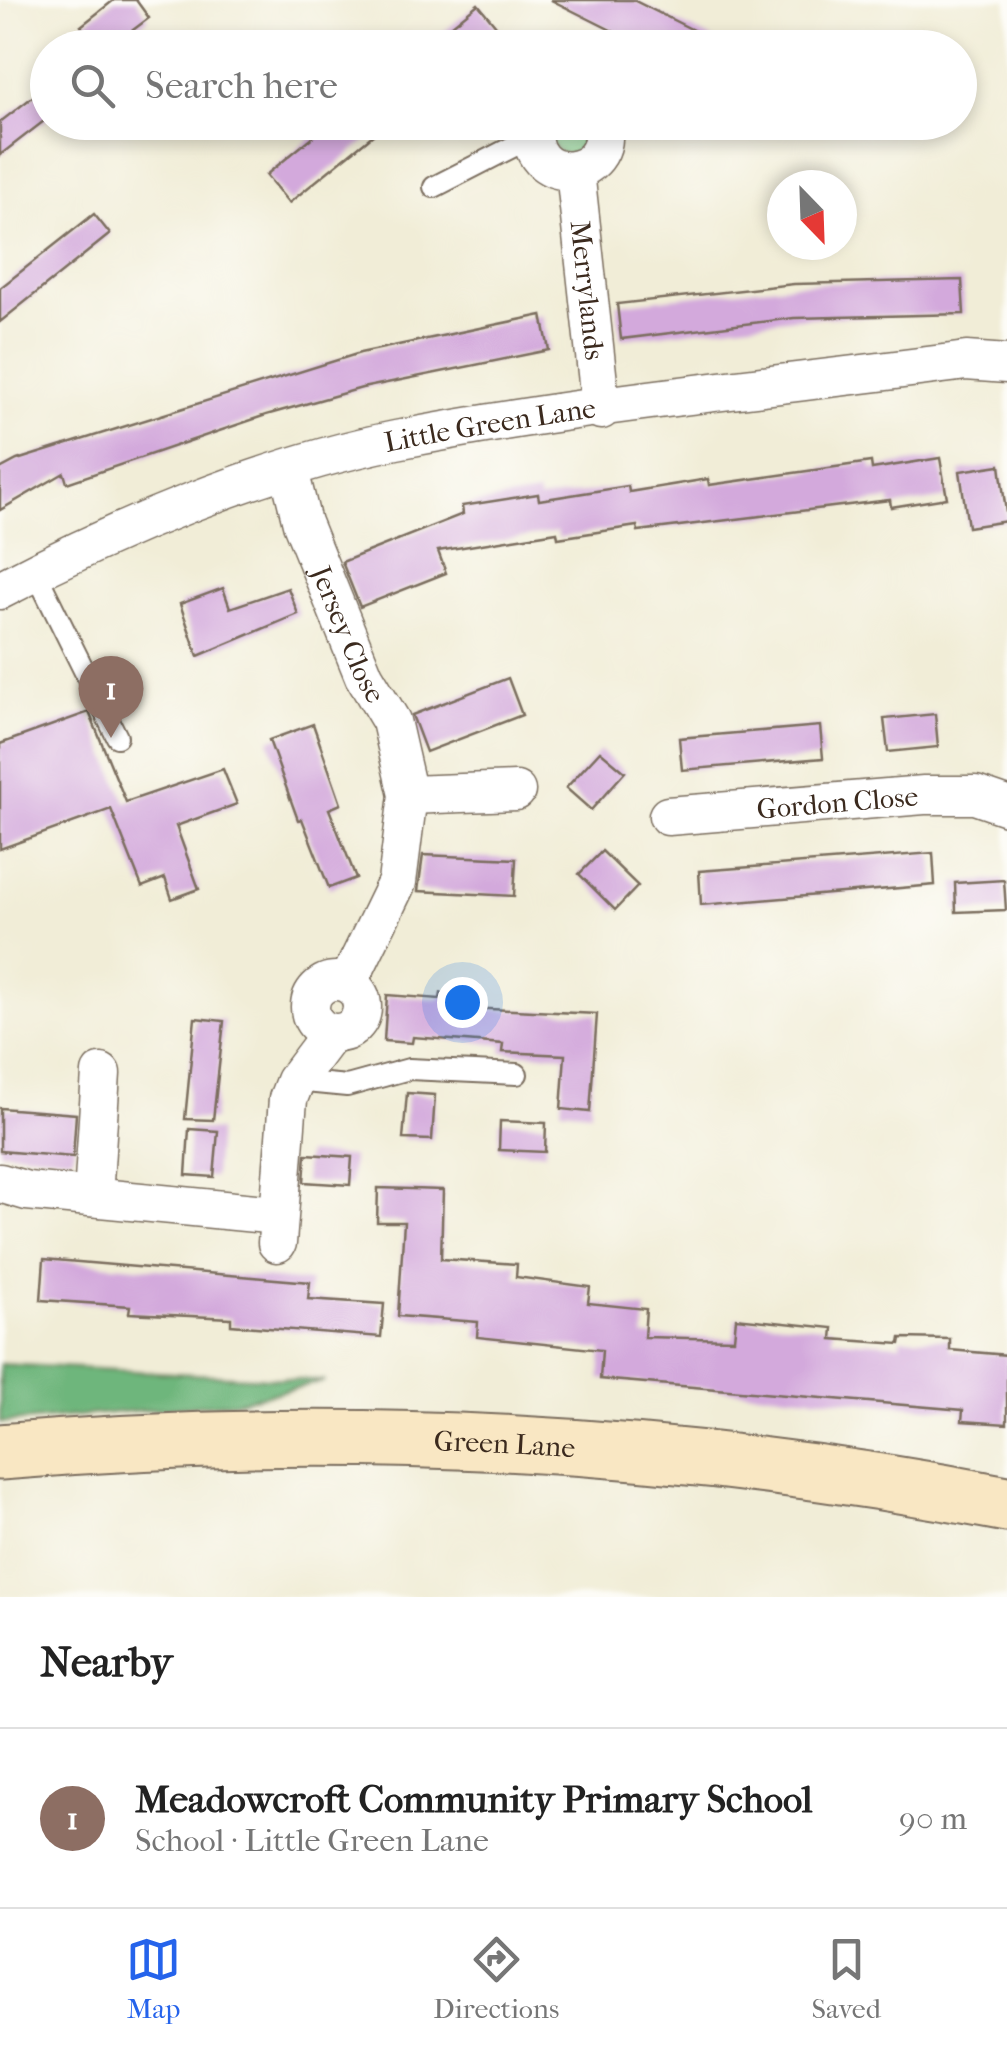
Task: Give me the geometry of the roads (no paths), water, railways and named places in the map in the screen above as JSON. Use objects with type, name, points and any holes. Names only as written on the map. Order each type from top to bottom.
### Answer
[{"type":"street","points":[[534,140],[539,158],[554,170],[575,172],[593,162],[603,147],[603,140]]},
{"type":"street","name":"Merrylands","points":[[575,172],[601,410]]},
{"type":"street","name":"Little Green Lane","points":[[0,590],[86,544],[289,470],[394,440],[966,361],[1007,364]]},
{"type":"street","name":"Jersey Close","points":[[0,1183],[277,1229],[288,1099],[295,1081],[331,1033],[343,1032],[361,1016],[362,1003],[348,984],[386,912],[397,882],[408,795],[391,721],[364,676],[302,523],[289,470]]},
{"type":"street","points":[[408,795],[516,791]]},
{"type":"street","name":"Gordon Close","points":[[668,817],[924,795],[974,795],[1007,806]]},
{"type":"street","points":[[93,1197],[101,1073]]},
{"type":"street","name":"Green Lane","points":[[0,1452],[198,1441],[476,1442],[779,1458],[1007,1504]]},
{"type":"lane","points":[[434,188],[515,140]]},
{"type":"lane","points":[[35,571],[117,737]]},
{"type":"lane","points":[[295,1081],[347,1086],[409,1069],[517,1074]]},
{"type":"place","name":"Meadowcroft Community Primary School","points":[[111,738]]}]
